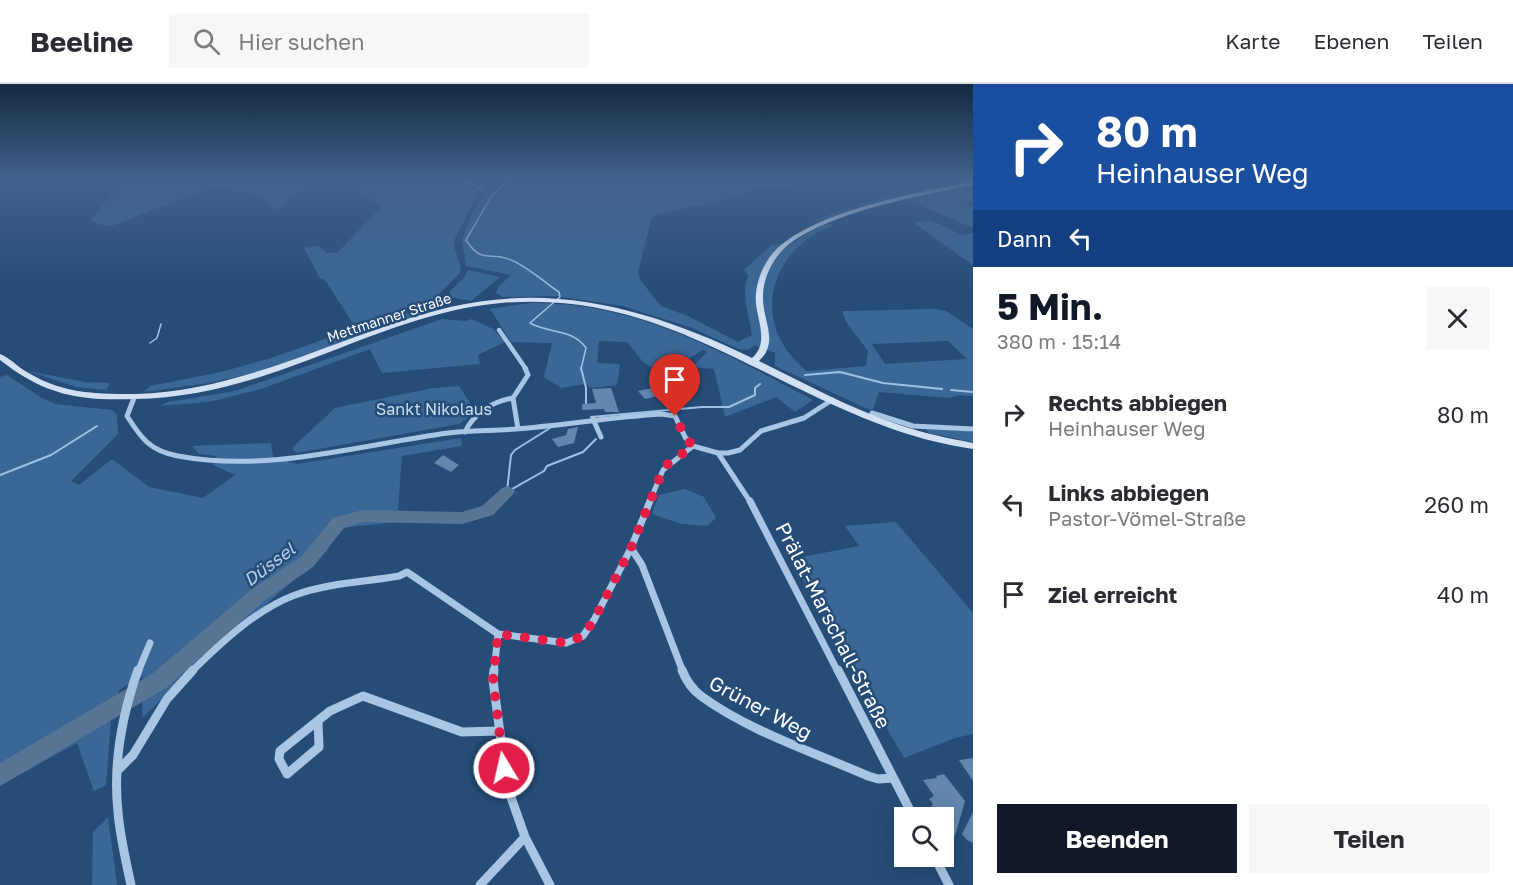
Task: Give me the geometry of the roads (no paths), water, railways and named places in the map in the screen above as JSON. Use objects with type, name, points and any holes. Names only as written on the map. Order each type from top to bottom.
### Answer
[{"type":"main road","points":[[754,361],[763,355],[767,346],[760,312],[760,289],[770,262],[787,243],[808,230],[844,216]]},
{"type":"main road","name":"Mettmanner Straße","points":[[0,356],[26,375],[52,387],[84,395],[134,398],[186,393],[231,384],[448,311],[495,302],[538,299],[597,303],[647,315],[688,330],[832,400],[908,432],[973,446]]},
{"type":"street","points":[[499,330],[528,375],[513,398],[518,429]]},
{"type":"street","points":[[134,398],[126,416],[128,425],[140,440],[176,455],[218,462],[294,458],[465,432],[518,429],[593,419],[671,414],[675,416],[685,437],[693,446],[718,453],[740,450],[761,431],[804,418],[832,400]]},
{"type":"street","points":[[465,432],[469,424],[487,409],[507,398],[513,398]]},
{"type":"street","points":[[872,413],[913,426],[973,429]]},
{"type":"street","points":[[593,419],[601,437]]},
{"type":"street","points":[[118,770],[130,762],[159,711],[179,685],[243,628],[294,595],[399,576],[407,572],[498,634],[566,643],[576,641],[583,636],[594,620],[631,548],[663,470],[693,446]]},
{"type":"street","name":"Prälat-Marschall-Straße","points":[[718,453],[751,503],[908,807]]},
{"type":"street","name":"Grüner Weg","points":[[631,548],[642,565],[685,678],[692,689],[725,711],[827,759],[868,776],[893,778]]},
{"type":"street","points":[[498,634],[493,680],[510,799],[525,837],[550,885]]},
{"type":"street","points":[[131,885],[117,798],[118,770],[127,710],[134,682],[150,643]]},
{"type":"street","points":[[318,722],[319,747],[287,774],[279,759],[280,751],[318,722],[349,699],[363,696],[462,732],[499,730]]},
{"type":"street","points":[[480,885],[525,837]]},
{"type":"street","points":[[940,867],[949,885]]},
{"type":"waterway","name":"Düssel","points":[[480,216],[466,240],[477,253],[504,257],[517,263],[559,292],[560,297],[530,323],[567,334],[580,342],[586,348],[581,368]]},
{"type":"waterway","points":[[150,343],[157,338],[161,324]]},
{"type":"waterway","name":"Düssel","points":[[581,368],[586,388],[586,404]]},
{"type":"waterway","points":[[805,375],[840,372],[883,383],[942,389]]},
{"type":"waterway","points":[[591,417],[702,407],[729,407],[755,395],[755,388],[760,384]]},
{"type":"waterway","points":[[951,390],[973,392]]},
{"type":"waterway","points":[[0,475],[51,455],[97,426]]},
{"type":"waterway","name":"Düssel","points":[[507,491],[511,455],[515,450],[550,428]]},
{"type":"waterway","points":[[507,492],[544,471],[547,466],[583,452],[596,439]]},
{"type":"waterway","name":"Düssel","points":[[0,775],[159,681],[258,595],[307,562],[339,523],[363,516],[462,518],[487,511],[507,492]]},
{"type":"park label","name":"Sankt Nikolaus","points":[[434,409]]}]
